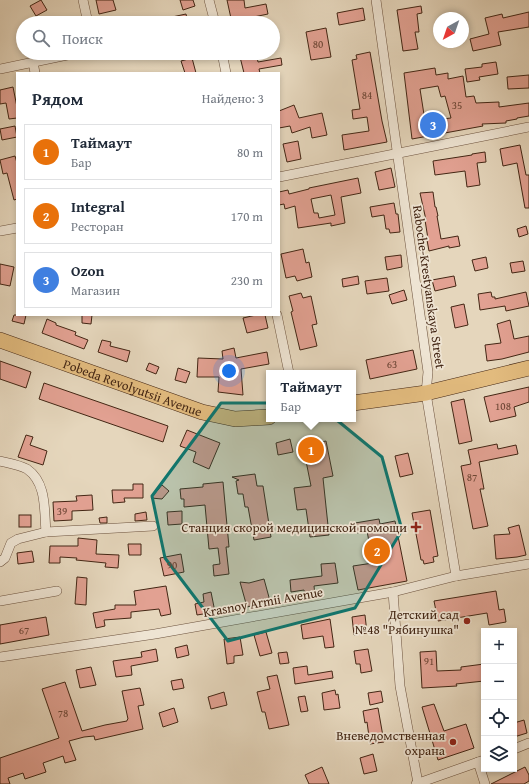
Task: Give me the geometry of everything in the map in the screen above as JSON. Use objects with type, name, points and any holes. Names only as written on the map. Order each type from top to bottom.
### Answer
[{"type":"main road","name":"Pobeda Revolyutsii Avenue","points":[[0,340],[202,412],[235,419],[266,417]]},
{"type":"main road","points":[[356,403],[426,393],[529,368]]},
{"type":"street","points":[[82,0],[86,16]]},
{"type":"street","points":[[209,0],[213,16]]},
{"type":"street","name":"Raboche-Krestyanskaya Street","points":[[376,0],[428,372],[426,393],[456,576]]},
{"type":"street","points":[[0,69],[43,60]]},
{"type":"street","points":[[223,60],[226,72]]},
{"type":"street","points":[[33,62],[35,72]]},
{"type":"street","points":[[280,176],[529,127]]},
{"type":"street","points":[[0,232],[16,228]]},
{"type":"street","points":[[277,316],[288,370]]},
{"type":"street","points":[[0,461],[26,469],[38,480],[42,493],[46,532]]},
{"type":"street","points":[[0,562],[5,558],[11,543],[18,538],[46,532],[153,526]]},
{"type":"street","name":"Krasnoy Armii Avenue","points":[[0,657],[155,634],[393,592],[456,576],[529,564]]},
{"type":"street","points":[[0,601],[57,591]]},
{"type":"street","points":[[393,592],[400,686],[417,784],[481,761]]},
{"type":"street","points":[[517,748],[529,743]]},
{"type":"street","points":[[483,772],[485,784]]},
{"type":"highlighted area","points":[[221,403],[316,403],[382,457],[402,530],[355,608],[228,641],[165,558],[152,496]]},
{"type":"building","points":[[41,0],[47,10],[36,16],[30,6]]},
{"type":"building","points":[[96,0],[113,0],[116,10],[99,14]]},
{"type":"building","points":[[180,0],[193,0],[195,6],[183,10]]},
{"type":"building","points":[[227,0],[244,0],[245,8],[266,4],[268,14],[258,16],[230,16]]},
{"type":"building","points":[[421,6],[422,13],[417,14],[419,32],[415,32],[418,49],[403,51],[397,10]]},
{"type":"building","points":[[363,8],[365,20],[339,25],[337,13]]},
{"type":"building","points":[[529,12],[529,27],[498,32],[501,45],[473,51],[470,39],[489,34],[485,18],[502,14],[503,18]]},
{"type":"building","points":[[326,28],[331,57],[311,60],[306,32]]},
{"type":"building","points":[[370,52],[387,142],[344,150],[342,135],[369,131],[367,117],[353,119],[352,110],[360,109],[352,60],[357,59],[356,55]]},
{"type":"building","points":[[281,58],[282,65],[259,69],[260,72],[244,72],[241,60],[258,60],[258,62],[280,60]]},
{"type":"building","points":[[193,60],[196,72],[185,72],[181,61]]},
{"type":"building","points":[[496,62],[498,74],[479,77],[480,80],[467,82],[465,69],[482,67],[482,64]]},
{"type":"building","points":[[435,68],[436,75],[448,73],[448,79],[463,76],[466,97],[474,96],[476,103],[499,102],[499,107],[529,103],[529,116],[506,121],[506,123],[482,124],[483,126],[412,139],[404,73]],"holes":[[[438,86],[441,97],[445,96],[451,118],[425,121],[420,89]]]},
{"type":"building","points":[[529,75],[529,88],[508,89],[507,77]]},
{"type":"building","points":[[13,87],[16,102],[16,118],[9,119],[6,103],[0,104],[0,90]]},
{"type":"building","points":[[294,105],[299,118],[322,113],[327,135],[312,138],[310,127],[292,133],[290,126],[280,128],[280,111]]},
{"type":"building","points":[[15,126],[16,137],[2,140],[0,129]]},
{"type":"building","points":[[298,141],[301,159],[287,162],[283,144]]},
{"type":"building","points":[[520,145],[526,175],[529,175],[529,208],[525,208],[517,163],[503,166],[500,149]]},
{"type":"building","points":[[485,152],[486,162],[477,163],[480,185],[467,187],[465,171],[435,175],[433,161]]},
{"type":"building","points":[[15,156],[16,199],[14,200],[7,173],[3,174],[0,160]]},
{"type":"building","points":[[391,168],[395,187],[379,190],[375,172]]},
{"type":"building","points":[[358,178],[361,193],[341,197],[345,223],[331,226],[331,223],[298,228],[295,206],[285,209],[284,204],[280,205],[280,192],[288,190],[289,194]],"holes":[[[331,195],[335,215],[319,218],[318,213],[314,213],[311,199]]]},
{"type":"building","points":[[433,192],[441,239],[458,236],[460,246],[449,248],[449,246],[429,251],[426,220],[420,193]]},
{"type":"building","points":[[394,203],[396,214],[398,214],[400,232],[390,233],[389,229],[386,229],[384,215],[372,217],[370,207]]},
{"type":"building","points":[[526,226],[528,234],[519,237],[517,229]]},
{"type":"building","points":[[303,249],[306,263],[309,262],[312,277],[297,281],[295,276],[286,278],[281,254]]},
{"type":"building","points":[[401,255],[402,267],[387,270],[385,257]]},
{"type":"building","points":[[486,257],[488,268],[475,271],[472,260]]},
{"type":"building","points":[[523,261],[525,271],[512,273],[510,263]]},
{"type":"building","points":[[0,264],[14,267],[10,286],[0,284]]},
{"type":"building","points":[[358,276],[359,284],[343,287],[342,279]]},
{"type":"building","points":[[454,276],[456,286],[435,291],[432,280]]},
{"type":"building","points":[[387,278],[389,291],[367,294],[365,281]]},
{"type":"building","points":[[404,290],[407,300],[392,304],[389,295]]},
{"type":"building","points":[[491,292],[492,297],[495,297],[495,299],[526,292],[529,306],[506,311],[505,306],[480,310],[478,294]]},
{"type":"building","points":[[301,293],[303,298],[311,296],[317,324],[312,325],[317,346],[300,350],[291,312],[293,311],[289,296]]},
{"type":"building","points":[[464,304],[468,325],[455,328],[451,307]]},
{"type":"building","points":[[14,315],[26,316],[24,324],[12,321]]},
{"type":"building","points":[[82,316],[92,316],[91,324],[82,323]]},
{"type":"building","points":[[252,316],[265,316],[268,328],[247,333],[243,318]]},
{"type":"building","points":[[47,319],[56,323],[56,325],[76,332],[75,335],[88,340],[84,349],[42,333]]},
{"type":"building","points":[[510,320],[514,339],[529,336],[529,352],[487,361],[485,345],[501,343],[497,324]]},
{"type":"building","points":[[102,340],[111,342],[110,346],[130,351],[127,362],[98,352]]},
{"type":"building","points":[[234,348],[236,358],[267,352],[269,364],[241,369],[243,395],[218,392],[219,377],[197,377],[198,358],[223,359],[222,351]]},
{"type":"building","points":[[413,350],[417,369],[370,379],[366,360]]},
{"type":"building","points":[[0,361],[31,372],[26,388],[0,379]]},
{"type":"building","points":[[149,363],[159,367],[156,374],[146,370]]},
{"type":"building","points":[[178,368],[190,372],[186,383],[175,380]]},
{"type":"building","points":[[44,383],[168,426],[163,442],[39,399]]},
{"type":"building","points":[[529,387],[529,402],[514,407],[516,416],[490,422],[484,397]]},
{"type":"building","points":[[464,399],[472,441],[459,444],[451,402]]},
{"type":"building","points":[[187,430],[220,443],[209,469],[193,462],[196,452],[180,446]]},
{"type":"building","points":[[26,435],[33,437],[30,445],[47,451],[43,465],[18,457]]},
{"type":"building","points":[[290,439],[293,452],[278,455],[276,443]]},
{"type":"building","points":[[326,441],[333,476],[323,478],[329,535],[310,537],[306,509],[297,510],[294,488],[311,486],[303,446]]},
{"type":"building","points":[[497,444],[498,449],[516,445],[518,454],[479,462],[484,489],[480,489],[488,526],[473,529],[461,466],[471,464],[468,450]]},
{"type":"building","points":[[408,453],[413,474],[400,477],[395,456]]},
{"type":"building","points":[[255,474],[257,486],[263,486],[271,537],[254,540],[248,507],[245,507],[243,494],[238,494],[236,481],[239,480],[232,477]]},
{"type":"building","points":[[223,482],[229,547],[226,547],[229,574],[214,576],[213,565],[220,564],[218,548],[209,549],[205,505],[184,507],[184,499],[181,499],[180,489],[203,487],[203,484]]},
{"type":"building","points":[[133,484],[143,484],[143,498],[124,498],[125,502],[113,503],[112,490],[133,490]]},
{"type":"building","points":[[162,485],[169,491],[162,499],[151,498]]},
{"type":"building","points":[[92,495],[93,510],[72,511],[72,520],[54,521],[53,502],[77,501],[76,496]]},
{"type":"building","points":[[430,510],[438,556],[433,557],[434,562],[424,564],[423,560],[421,560],[412,513]]},
{"type":"building","points":[[182,511],[182,524],[168,525],[167,512]]},
{"type":"building","points":[[146,512],[147,520],[135,521],[135,514]]},
{"type":"building","points":[[19,515],[31,515],[31,527],[19,527]]},
{"type":"building","points":[[107,517],[107,523],[100,523],[99,518]]},
{"type":"building","points":[[379,519],[380,524],[395,521],[407,581],[358,590],[353,566],[373,563],[367,531],[357,533],[355,523]]},
{"type":"building","points":[[519,525],[526,555],[496,559],[494,535],[510,534],[508,528]]},
{"type":"building","points":[[78,538],[97,540],[96,554],[119,555],[118,568],[105,567],[106,563],[76,560],[77,558],[60,557],[60,563],[49,563],[50,546],[78,546]]},
{"type":"building","points":[[128,544],[141,544],[141,555],[129,555]]},
{"type":"building","points":[[32,551],[34,562],[18,564],[17,553]]},
{"type":"building","points":[[181,554],[184,572],[164,576],[160,558]]},
{"type":"building","points":[[335,563],[338,583],[314,586],[315,595],[305,596],[304,590],[291,592],[290,580],[322,576],[321,564]]},
{"type":"building","points":[[77,577],[87,578],[86,605],[75,604]]},
{"type":"building","points":[[264,579],[270,601],[247,607],[240,582],[249,583]]},
{"type":"building","points":[[166,586],[171,614],[161,616],[159,609],[131,612],[131,618],[104,620],[105,626],[96,628],[93,613],[115,609],[115,605],[136,605],[134,591]]},
{"type":"building","points":[[496,591],[499,610],[504,609],[506,622],[489,625],[487,613],[438,621],[434,601]]},
{"type":"building","points":[[211,592],[215,612],[197,615],[195,604],[204,602],[203,594]]},
{"type":"building","points":[[365,615],[367,633],[354,635],[352,617]]},
{"type":"building","points":[[46,617],[49,635],[0,644],[0,625]]},
{"type":"building","points":[[330,619],[334,647],[325,648],[323,636],[303,639],[301,625]]},
{"type":"building","points":[[266,632],[272,653],[260,656],[254,635]]},
{"type":"building","points":[[240,637],[243,655],[234,656],[234,663],[227,664],[224,639]]},
{"type":"building","points":[[187,645],[189,655],[177,658],[175,648]]},
{"type":"building","points":[[156,649],[158,661],[131,666],[132,675],[116,677],[113,661],[142,657],[141,652]]},
{"type":"building","points":[[368,649],[372,671],[361,673],[360,664],[356,664],[354,651]]},
{"type":"building","points":[[436,651],[437,671],[461,670],[461,667],[481,664],[481,681],[456,684],[457,686],[422,688],[420,652]]},
{"type":"building","points":[[287,652],[289,663],[280,664],[278,653]]},
{"type":"building","points":[[307,666],[308,675],[332,671],[333,678],[295,684],[293,668]]},
{"type":"building","points":[[91,667],[96,685],[80,688],[76,670]]},
{"type":"building","points":[[277,675],[289,725],[269,729],[265,712],[262,712],[257,692],[270,689],[267,677]]},
{"type":"building","points":[[182,679],[184,688],[173,690],[171,681]]},
{"type":"building","points":[[65,682],[82,731],[127,721],[128,719],[122,691],[140,688],[144,705],[138,706],[143,729],[95,740],[94,736],[69,741],[76,760],[65,763],[63,756],[43,763],[46,772],[25,779],[23,773],[8,778],[10,784],[0,784],[0,758],[59,738],[42,689]]},
{"type":"building","points":[[335,690],[336,695],[338,694],[340,708],[324,710],[322,693]]},
{"type":"building","points":[[381,691],[383,702],[370,705],[368,693]]},
{"type":"building","points":[[224,692],[227,705],[211,709],[208,697]]},
{"type":"building","points":[[305,696],[308,711],[301,712],[298,697]]},
{"type":"building","points":[[434,704],[444,731],[466,724],[474,748],[438,760],[422,707]]},
{"type":"building","points":[[174,708],[178,722],[163,727],[159,713]]},
{"type":"building","points":[[378,708],[384,742],[370,744],[367,722],[365,723],[363,711]]},
{"type":"building","points":[[524,720],[527,733],[517,736],[517,722]]},
{"type":"building","points":[[373,754],[377,771],[364,774],[360,758]]},
{"type":"building","points":[[322,767],[329,784],[309,784],[305,775]]},
{"type":"building","points":[[525,767],[529,775],[529,781],[524,784],[491,784],[517,772]]},
{"type":"place","name":"Ozon","points":[[433,125]]},
{"type":"place","name":"Таймаут","points":[[311,450]]},
{"type":"place","name":"Станция скорой медицинской помощи","points":[[416,527]]},
{"type":"place","name":"Integral","points":[[377,551]]},
{"type":"place","name":"Детский сад №48 \"Рябинушка\"","points":[[467,621]]},
{"type":"place","name":"Вневедомственная охрана","points":[[453,742]]}]
